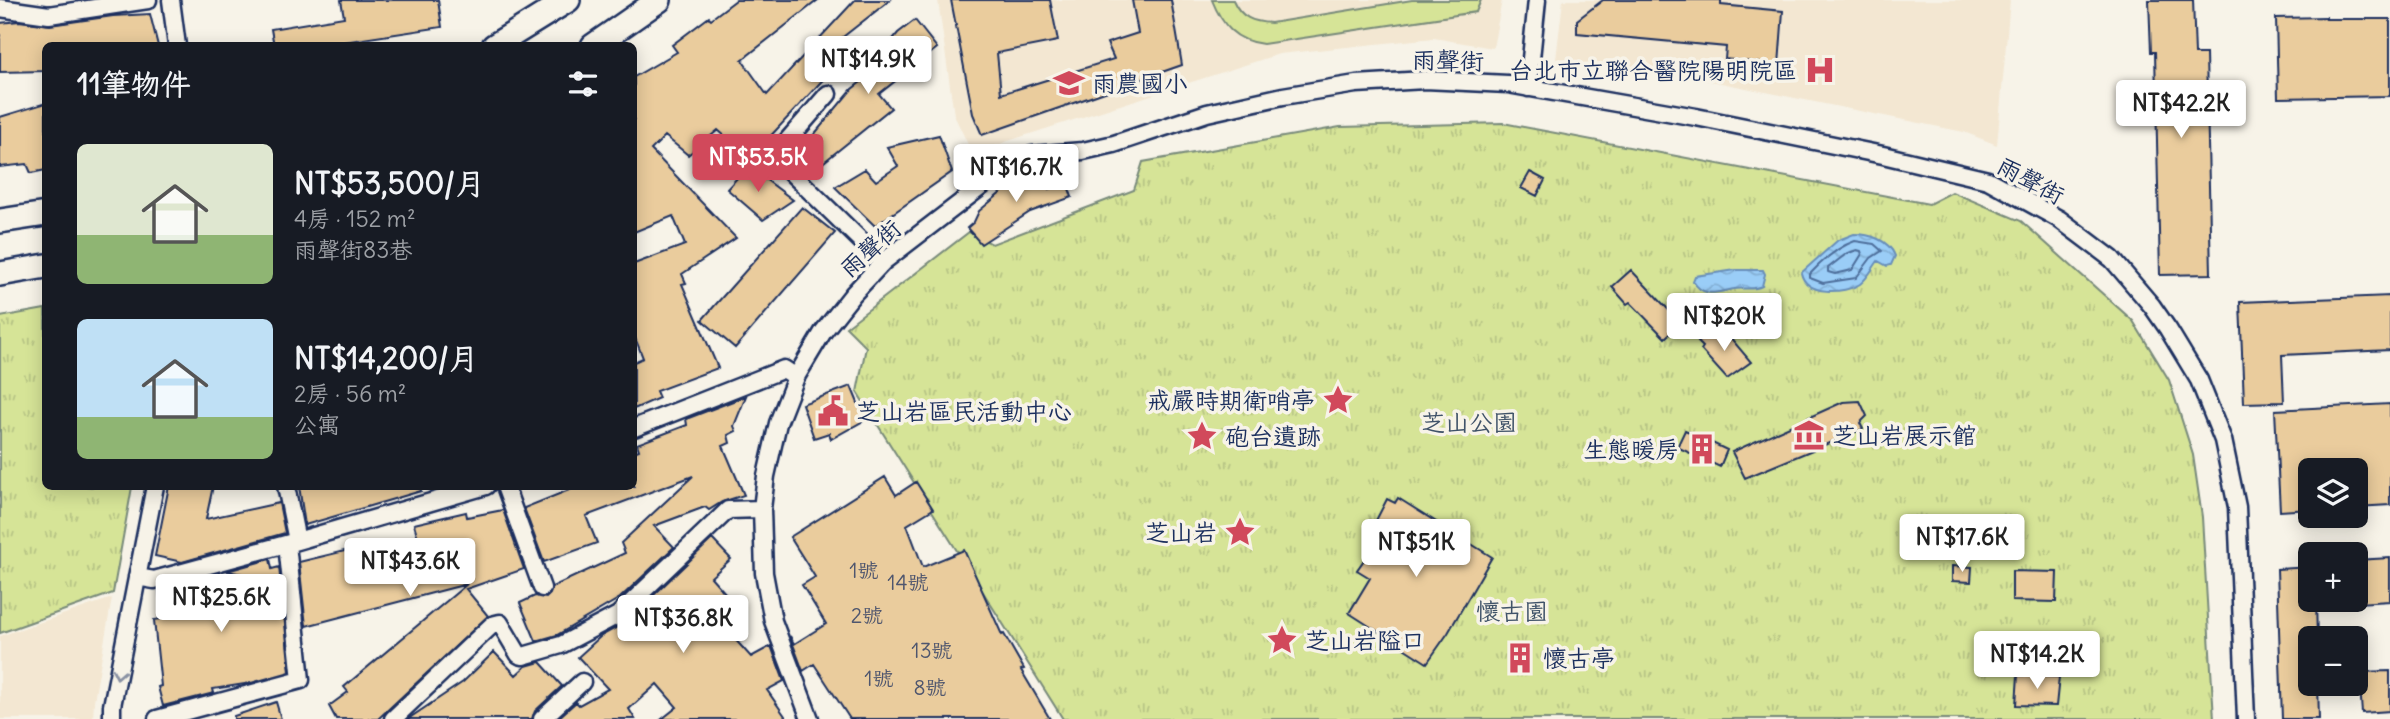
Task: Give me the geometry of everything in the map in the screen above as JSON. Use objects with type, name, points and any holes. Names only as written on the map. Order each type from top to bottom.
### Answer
[{"type":"street","points":[[0,8],[49,15],[148,0]]},
{"type":"street","points":[[171,0],[176,42]]},
{"type":"street","points":[[500,42],[568,0]]},
{"type":"street","points":[[599,42],[659,0]]},
{"type":"street","points":[[1528,88],[1537,0]]},
{"type":"street","name":"雨聲街","points":[[810,719],[773,621],[764,572],[762,509],[766,476],[778,423],[796,377],[823,332],[852,294],[884,262],[999,173],[1032,155],[1083,151],[1114,144],[1206,113],[1283,96],[1356,84],[1425,80],[1508,84],[1696,117],[1883,155],[1988,180],[2059,219],[2112,259],[2168,329],[2199,380],[2223,440],[2237,507],[2246,719]]},
{"type":"street","points":[[828,94],[774,156],[884,262]]},
{"type":"street","points":[[0,221],[42,215]]},
{"type":"street","points":[[0,274],[42,267]]},
{"type":"street","points":[[637,427],[784,369],[796,377]]},
{"type":"street","points":[[111,719],[154,490]]},
{"type":"street","points":[[158,719],[301,680],[286,490]]},
{"type":"street","points":[[137,577],[154,580],[472,490]]},
{"type":"street","points":[[506,490],[542,588]]},
{"type":"street","points":[[393,719],[492,625],[500,623],[519,655],[561,645],[618,615],[728,510],[762,509]]},
{"type":"street","points":[[542,719],[582,682]]},
{"type":"shaded area","name":"雨農國小","points":[[938,0],[1502,0],[1493,48],[1434,38],[1279,54],[1005,142],[973,155],[954,115]]},
{"type":"shaded area","name":"台北市立聯合醫院陽明院區","points":[[1563,0],[2010,0],[1997,145],[1964,132],[1716,82],[1556,59]]},
{"type":"shaded area","points":[[112,598],[93,719],[0,719],[0,636]]},
{"type":"green space","points":[[1212,0],[1233,0],[1248,18],[1271,23],[1412,0],[1481,0],[1476,12],[1263,44],[1245,39],[1231,30],[1220,17]]},
{"type":"green space","name":"芝山公園","points":[[1503,123],[1929,204],[1952,192],[2021,221],[2133,321],[2169,380],[2193,455],[2202,517],[2214,719],[1063,719],[857,392],[866,347],[846,327],[969,232],[992,244],[1134,190],[1143,162],[1340,127]]},
{"type":"green space","points":[[42,310],[42,490],[131,490],[113,593],[0,633],[0,317]]},
{"type":"water","points":[[1854,234],[1866,235],[1884,242],[1895,256],[1891,265],[1887,266],[1878,261],[1863,282],[1845,290],[1826,291],[1810,286],[1801,273],[1838,240]]},
{"type":"water","points":[[1736,270],[1763,270],[1765,274],[1762,286],[1711,293],[1697,287],[1693,281],[1695,276]]},
{"type":"building","points":[[341,0],[438,0],[442,27],[343,42],[273,42],[271,29],[344,17]]},
{"type":"building","points":[[736,0],[818,0],[742,60],[767,95],[855,0],[890,0],[834,44],[846,55],[750,158],[718,130],[688,155],[665,136],[651,150],[736,238],[682,274],[686,283],[682,284],[718,368],[656,391],[659,398],[637,408],[637,361],[643,358],[637,343],[637,263],[685,245],[673,216],[637,231],[637,75],[677,52],[672,45],[709,17],[711,19]]},
{"type":"building","points":[[951,0],[1050,0],[1058,41],[997,53],[1001,94],[1114,59],[1107,43],[1138,33],[1132,0],[1171,0],[1182,65],[982,135],[973,114]]},
{"type":"building","points":[[1603,0],[1721,0],[1721,5],[1783,11],[1779,65],[1725,59],[1726,47],[1577,33],[1577,20]]},
{"type":"building","points":[[2149,0],[2193,0],[2195,54],[2206,54],[2211,274],[2160,275],[2155,52],[2151,52]]},
{"type":"building","points":[[150,14],[157,42],[42,42],[42,71],[0,72],[0,23],[19,21],[50,25]]},
{"type":"building","points":[[2276,18],[2390,19],[2390,96],[2278,98]]},
{"type":"building","points":[[915,20],[937,48],[879,94],[891,108],[814,170],[797,155],[852,89],[875,71],[871,66],[898,33]]},
{"type":"building","points":[[42,104],[42,171],[31,173],[27,164],[0,167],[0,117]]},
{"type":"building","points":[[939,135],[952,172],[875,226],[835,187],[865,169],[876,181],[898,166],[887,147]]},
{"type":"building","points":[[748,166],[793,200],[763,220],[727,189]]},
{"type":"building","points":[[1030,168],[1040,183],[1044,181],[1049,189],[1067,183],[1072,197],[1030,212],[981,244],[967,228],[974,222],[979,211],[1003,191],[999,186]]},
{"type":"building","points":[[1530,172],[1545,180],[1537,196],[1521,188]]},
{"type":"building","points":[[802,207],[835,233],[735,348],[702,320]]},
{"type":"building","points":[[1631,270],[1681,323],[1665,338],[1612,287]]},
{"type":"building","points":[[2390,296],[2390,350],[2282,355],[2284,402],[2244,403],[2240,302]]},
{"type":"building","points":[[1718,326],[1751,362],[1727,379],[1701,350],[1703,347],[1698,342]]},
{"type":"building","name":"芝山岩區民活動中心","points":[[851,386],[865,420],[831,439],[829,433],[814,438],[802,404]]},
{"type":"building","points":[[746,396],[734,426],[736,431],[728,435],[730,443],[723,446],[744,495],[722,502],[709,510],[705,507],[654,526],[674,547],[620,598],[557,635],[536,641],[520,603],[535,596],[546,598],[552,587],[625,553],[621,543],[693,476],[586,516],[597,543],[544,562],[524,508],[569,490],[637,490],[637,444],[687,425],[686,419]]},
{"type":"building","name":"芝山岩展示館","points":[[1860,401],[1867,416],[1860,423],[1863,429],[1745,478],[1732,452],[1843,402]]},
{"type":"building","points":[[2390,404],[2390,505],[2368,506],[2368,458],[2298,458],[2298,510],[2280,511],[2275,410]]},
{"type":"building","name":"生態暖房","points":[[1685,430],[1727,450],[1720,467],[1677,447]]},
{"type":"building","points":[[885,477],[896,495],[916,482],[933,509],[907,525],[923,567],[964,550],[1002,635],[1004,634],[1024,669],[1021,670],[1050,719],[850,719],[814,664],[803,671],[790,636],[794,644],[826,624],[802,585],[815,577],[790,537]]},
{"type":"building","points":[[168,490],[212,490],[206,519],[279,503],[285,533],[182,562],[155,556]]},
{"type":"building","points":[[300,490],[421,490],[421,491],[305,525]]},
{"type":"building","points":[[1398,498],[1492,557],[1448,633],[1427,663],[1349,613],[1370,578],[1357,570],[1377,541],[1368,536],[1387,499],[1395,503]]},
{"type":"building","points":[[503,510],[524,569],[466,589],[488,616],[378,719],[336,719],[329,706],[348,692],[344,687],[467,584],[306,626],[299,562],[353,549],[355,555],[418,538],[414,524],[466,512],[467,517]]},
{"type":"building","points":[[712,539],[731,559],[711,577],[741,611],[723,626],[751,657],[771,646],[784,681],[767,690],[787,719],[662,719],[677,707],[657,684],[629,709],[635,719],[557,719],[576,702],[579,705],[608,689],[578,657],[601,636],[625,623]]},
{"type":"building","points":[[2390,558],[2390,601],[2368,602],[2368,559]]},
{"type":"building","points":[[270,559],[272,569],[279,567],[290,672],[251,683],[213,689],[214,693],[163,706],[158,687],[161,686],[154,620],[162,619],[159,589],[179,584],[253,576],[227,571]]},
{"type":"building","points":[[1952,566],[1972,567],[1971,582],[1952,581]]},
{"type":"building","points":[[2298,568],[2298,612],[2316,612],[2317,626],[2298,626],[2298,696],[2318,696],[2319,719],[2282,719],[2277,569]]},
{"type":"building","points":[[2012,571],[2057,572],[2056,602],[2012,601]]},
{"type":"building","points":[[494,652],[516,675],[526,666],[540,662],[562,686],[535,711],[532,719],[408,719],[463,682]]},
{"type":"building","points":[[2390,671],[2390,711],[2362,713],[2361,696],[2368,696],[2368,672]]},
{"type":"building","points":[[2018,675],[2059,677],[2056,706],[2016,705]]},
{"type":"building","points":[[276,702],[281,719],[234,719],[234,716]]},
{"type":"place","name":"台北市立聯合醫院陽明院區","points":[[1820,70]]},
{"type":"place","name":"雨農國小","points":[[1069,83]]},
{"type":"place","name":"戒嚴時期衛哨亭","points":[[1338,400]]},
{"type":"place","name":"芝山岩區民活動中心","points":[[833,411]]},
{"type":"place","name":"芝山岩展示館","points":[[1809,435]]},
{"type":"place","name":"砲台遺跡","points":[[1202,436]]},
{"type":"place","name":"生態暖房","points":[[1702,449]]},
{"type":"place","name":"芝山岩","points":[[1240,532]]},
{"type":"place","name":"芝山岩隘口","points":[[1282,640]]},
{"type":"place","name":"懷古亭","points":[[1520,658]]},
{"type":"park label","name":"懷古園","points":[[1512,611]]}]
